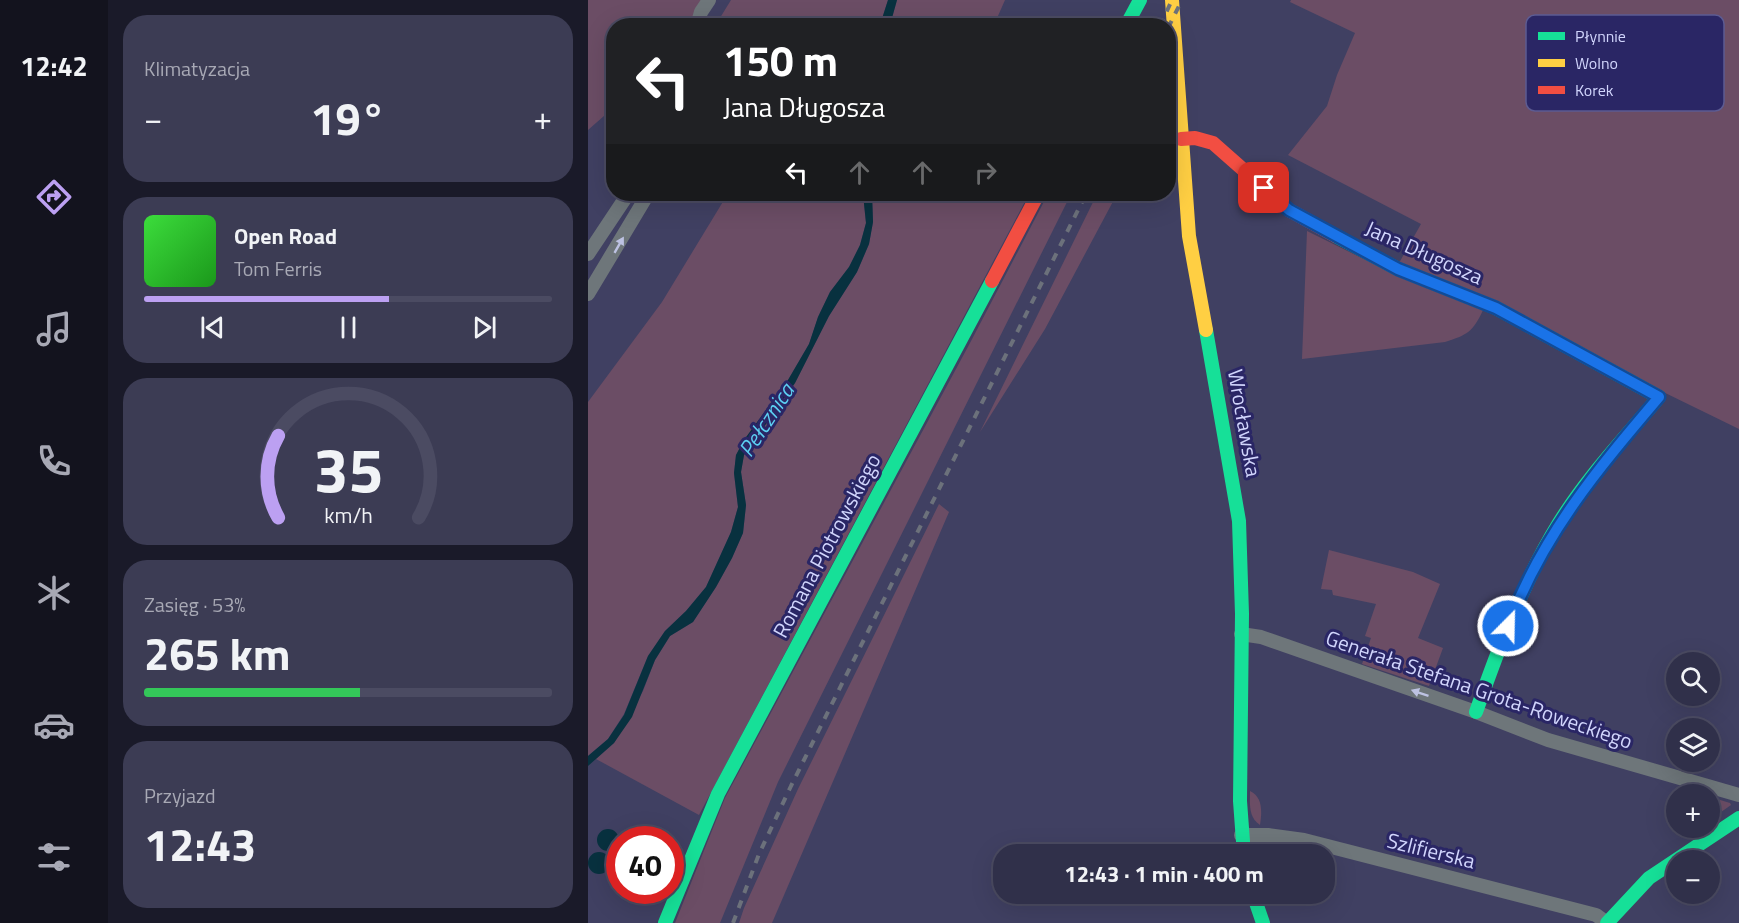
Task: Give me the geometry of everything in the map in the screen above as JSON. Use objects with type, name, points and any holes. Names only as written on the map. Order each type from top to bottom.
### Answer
[{"type":"street","points":[[699,18],[709,0]]},
{"type":"street","name":"Wrocławska","points":[[1172,0],[1173,18]]},
{"type":"street","points":[[1130,18],[1139,2]]},
{"type":"street","name":"Wrocławska","points":[[1176,62],[1193,262],[1237,503],[1241,564],[1240,766],[1242,844]]},
{"type":"street","name":"Jana Długosza","points":[[1181,139],[1195,138],[1213,143],[1289,210],[1398,269],[1496,308],[1659,397],[1593,475],[1557,527],[1532,570],[1515,606],[1476,712]]},
{"type":"street","points":[[588,254],[623,201]]},
{"type":"street","points":[[588,294],[644,201]]},
{"type":"street","name":"Romana Piotrowskiego","points":[[665,923],[718,794],[1034,201]]},
{"type":"street","name":"Generała Stefana Grota-Roweckiego","points":[[1241,634],[1261,637],[1476,712],[1548,740],[1739,795]]},
{"type":"street","points":[[1607,923],[1649,878],[1739,818]]},
{"type":"street","name":"Szlifierska","points":[[1241,835],[1269,835],[1304,840],[1596,915],[1607,923]]},
{"type":"street","points":[[1256,904],[1263,923]]},
{"type":"shaded area","points":[[588,0],[715,0],[704,18],[606,18],[606,114],[588,130]]},
{"type":"shaded area","points":[[731,0],[888,0],[882,18],[720,18]]},
{"type":"shaded area","points":[[897,0],[1005,0],[997,18],[892,18]]},
{"type":"shaded area","points":[[1291,0],[1739,0],[1739,429],[1399,263],[1421,224],[1288,155],[1327,106],[1355,33],[1290,2]]},
{"type":"shaded area","points":[[723,201],[864,201],[866,223],[860,245],[849,267],[830,292],[809,344],[788,380],[744,440],[736,455],[734,473],[738,507],[731,532],[706,587],[665,631],[648,656],[624,714],[608,739],[588,756],[588,402],[662,302]]},
{"type":"shaded area","points":[[872,201],[1025,201],[699,815],[596,759],[614,743],[643,691],[655,660],[670,636],[693,622],[732,558],[743,533],[746,505],[741,472],[744,455],[795,383],[829,316],[857,272],[869,244],[873,222]]},
{"type":"shaded area","points":[[1044,201],[1068,201],[778,782],[720,923],[675,923],[725,798]]},
{"type":"shaded area","points":[[1094,201],[1113,201],[1045,329],[980,432]]},
{"type":"shaded area","points":[[1307,231],[1394,274],[1483,310],[1468,332],[1445,342],[1302,359]]},
{"type":"shaded area","points":[[939,504],[949,512],[772,923],[739,923],[798,789]]},
{"type":"shaded area","points":[[1329,550],[1413,572],[1440,584],[1418,638],[1443,648],[1429,686],[1362,664],[1371,638],[1365,636],[1376,604],[1333,595],[1332,590],[1321,589]]},
{"type":"shaded area","points":[[1250,791],[1259,801],[1260,825],[1253,818]]},
{"type":"shaded area","points":[[1720,800],[1731,805],[1720,813]]},
{"type":"water","points":[[888,0],[897,0],[892,18],[882,18]]},
{"type":"water","name":"Pełcznica","points":[[864,201],[872,201],[873,222],[869,244],[857,272],[829,316],[795,383],[744,455],[741,472],[746,505],[743,533],[732,558],[693,622],[670,636],[655,660],[632,717],[614,743],[588,766],[588,756],[608,739],[624,715],[648,656],[665,631],[706,587],[731,532],[738,507],[734,473],[736,455],[744,440],[788,380],[809,344],[830,292],[849,267],[860,245],[866,223]]},
{"type":"water","points":[[606,830],[606,850],[600,848],[597,840],[600,832]]},
{"type":"water","points":[[606,854],[606,872],[599,874],[591,871],[588,863],[591,855]]},
{"type":"railway","points":[[1164,18],[1172,0]]},
{"type":"railway","points":[[1173,18],[1182,0]]},
{"type":"railway","points":[[733,923],[759,854],[791,786],[1083,201]]},
{"type":"traffic: fast","points":[[1130,18],[1140,0]]},
{"type":"traffic: fast","points":[[1336,236],[1398,269],[1496,308],[1659,397],[1594,474],[1570,506],[1546,545],[1503,639],[1476,712]]},
{"type":"traffic: fast","points":[[665,923],[718,794],[992,281]]},
{"type":"traffic: fast","points":[[1206,330],[1239,521],[1242,614],[1240,801],[1243,844]]},
{"type":"traffic: fast","points":[[1607,923],[1649,878],[1739,818]]},
{"type":"traffic: fast","points":[[1256,904],[1263,923]]},
{"type":"traffic: slow","points":[[1172,0],[1173,18]]},
{"type":"traffic: slow","points":[[1176,56],[1189,236],[1206,330]]},
{"type":"traffic: jam","points":[[1181,139],[1195,138],[1213,143],[1289,210],[1336,236]]},
{"type":"traffic: jam","points":[[992,281],[1034,201]]},
{"type":"route","points":[[1264,188],[1289,210],[1398,269],[1496,308],[1659,397],[1593,475],[1560,522],[1532,570],[1508,626]]}]
